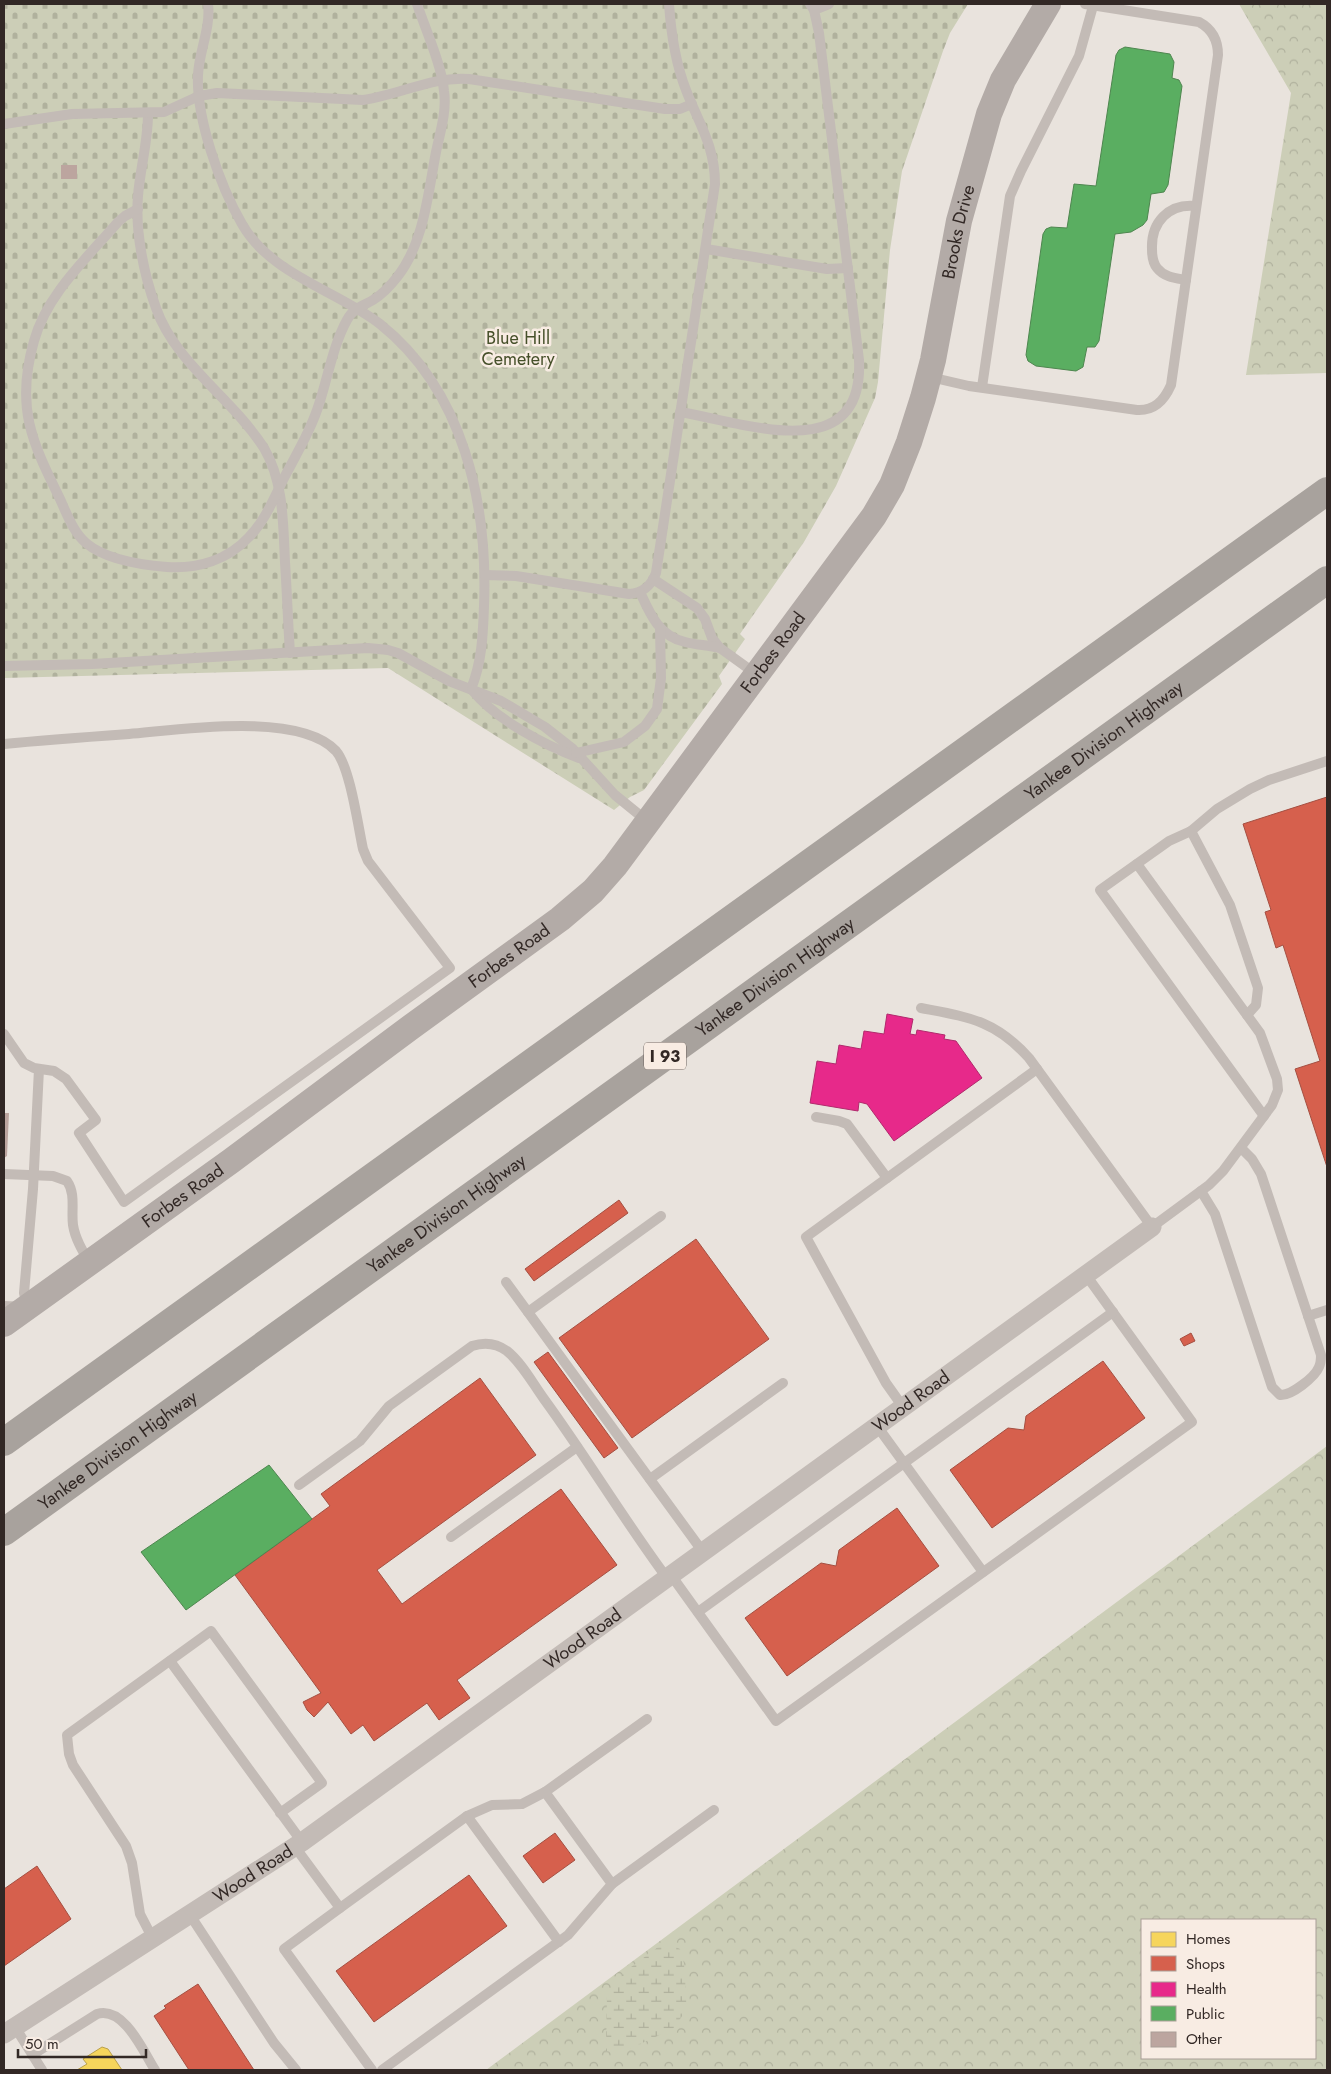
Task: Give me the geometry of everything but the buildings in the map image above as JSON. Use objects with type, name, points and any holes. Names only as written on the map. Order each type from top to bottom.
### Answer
[{"type":"highway","points":[[4,1442],[1327,491]]},
{"type":"highway","name":"Yankee Division Highway","points":[[4,1532],[1327,580]]},
{"type":"street","name":"Brooks Drive","points":[[898,472],[912,434],[929,376],[959,221],[989,114],[1003,80],[1048,4]]},
{"type":"street","name":"Forbes Road","points":[[4,1324],[16,1306],[89,1262],[231,1161],[560,919],[593,891],[615,866],[874,516],[898,472]]},
{"type":"street","name":"Wood Road","points":[[9,2031],[298,1845],[1152,1227]]},
{"type":"lane","points":[[208,4],[208,24],[198,74],[200,96],[214,157],[230,201],[243,226],[262,248],[284,266],[357,308],[381,325],[406,350],[435,385],[450,412],[471,472],[483,543],[485,575],[482,652],[472,689]]},
{"type":"lane","points":[[138,209],[124,216],[118,222],[55,297],[38,328],[29,363],[26,401],[30,432],[36,450],[75,530],[92,548],[110,555],[159,566],[190,568],[222,557],[244,542],[259,524],[315,417],[344,324],[352,312],[376,298],[390,285],[403,269],[414,249],[426,207],[443,118],[445,97],[442,80],[417,4]]},
{"type":"lane","points":[[485,575],[516,576],[623,594],[640,592],[653,580],[714,195],[714,163],[706,135],[692,104],[675,55],[669,4]]},
{"type":"lane","points":[[680,412],[789,432],[819,429],[836,422],[853,401],[860,378],[859,360],[819,33],[812,7],[829,4]]},
{"type":"lane","points":[[929,376],[982,387],[1137,410],[1150,409],[1164,397],[1170,385],[1218,55],[1217,44],[1209,29],[1199,22],[1138,8],[1089,5],[1085,42],[1010,196],[982,387]]},
{"type":"lane","points":[[4,124],[72,114],[148,114],[170,110],[200,96],[226,92],[353,100],[384,96],[442,80],[469,79],[665,109],[680,108],[692,104]]},
{"type":"lane","points":[[148,114],[138,209],[140,237],[156,308],[166,330],[178,348],[256,437],[269,457],[279,489],[282,513],[290,653]]},
{"type":"lane","points":[[1186,280],[1169,277],[1157,268],[1152,255],[1152,238],[1158,223],[1169,212],[1178,206],[1196,206]]},
{"type":"lane","points":[[706,249],[827,269],[848,268]]},
{"type":"lane","points":[[653,580],[690,603],[701,613],[712,638],[720,648],[757,675]]},
{"type":"lane","points":[[640,592],[650,614],[660,628],[682,641],[720,648]]},
{"type":"lane","points":[[579,756],[624,742],[645,726],[657,709],[661,678],[660,628]]},
{"type":"lane","points":[[4,666],[84,664],[368,648],[388,650],[407,657],[449,681],[472,689],[494,711],[549,745],[579,756],[615,795],[648,821]]},
{"type":"lane","points":[[4,744],[223,726],[277,728],[317,738],[335,750],[344,766],[363,849],[368,861],[450,968],[124,1202],[80,1133],[96,1120],[66,1079],[54,1071],[24,1064],[4,1034]]},
{"type":"lane","points":[[1264,1116],[1100,890],[1169,840],[1191,830],[1217,809],[1260,784],[1327,761]]},
{"type":"lane","points":[[1191,830],[1234,914],[1258,988],[1256,1006],[1248,1015]]},
{"type":"lane","points":[[921,1008],[971,1018],[992,1026],[1016,1045],[1037,1069],[1152,1227],[1216,1178],[1241,1148],[1277,1096],[1277,1080],[1263,1039],[1248,1015],[1137,864]]},
{"type":"lane","points":[[16,1306],[24,1293],[34,1175],[39,1069]]},
{"type":"lane","points":[[903,1407],[886,1383],[806,1237],[1037,1069]]},
{"type":"lane","points":[[816,1117],[847,1124],[887,1178]]},
{"type":"lane","points":[[1201,1191],[1215,1214],[1272,1387],[1280,1395],[1293,1392],[1320,1366],[1321,1355],[1261,1174],[1252,1159],[1241,1148]]},
{"type":"lane","points":[[4,1174],[34,1175],[60,1178],[67,1181],[70,1186],[75,1231],[79,1245],[89,1262]]},
{"type":"lane","points":[[528,1312],[661,1216]]},
{"type":"lane","points":[[299,1485],[360,1441],[389,1406],[468,1349],[484,1343],[497,1345],[512,1355],[669,1577],[698,1612],[776,1721],[1192,1422],[1086,1275]]},
{"type":"lane","points":[[506,1282],[703,1552]]},
{"type":"lane","points":[[1308,1316],[1327,1310]]},
{"type":"lane","points":[[698,1612],[1113,1312]]},
{"type":"lane","points":[[650,1479],[783,1383]]},
{"type":"lane","points":[[877,1426],[983,1572]]},
{"type":"lane","points":[[451,1537],[577,1447]]},
{"type":"lane","points":[[154,1939],[140,1914],[130,1855],[73,1765],[67,1736],[211,1631],[322,1783],[280,1813]]},
{"type":"lane","points":[[170,1661],[280,1813],[298,1845],[340,1908]]},
{"type":"lane","points":[[372,2070],[284,1949],[467,1816],[492,1805],[522,1804],[545,1792],[647,1719]]},
{"type":"lane","points":[[545,1792],[612,1884]]},
{"type":"lane","points":[[382,2070],[559,1942],[575,1927],[612,1884],[714,1810]]},
{"type":"lane","points":[[467,1816],[559,1942]]},
{"type":"lane","points":[[190,1915],[274,2043],[296,2070]]},
{"type":"lane","points":[[32,2055],[97,2014],[109,2012],[123,2021],[155,2070]]},
{"type":"lane","points":[[9,2031],[32,2055],[42,2070]]},
{"type":"green space","name":"Blue Hill Cemetery","points":[[4,4],[968,4],[950,33],[902,171],[890,250],[875,398],[836,486],[804,542],[740,634],[745,639],[719,676],[722,684],[644,790],[630,797],[614,810],[388,668],[4,678]]},
{"type":"green space","points":[[1239,4],[1327,4],[1327,373],[1246,375],[1291,93]]},
{"type":"green space","points":[[1327,1446],[1327,2070],[486,2070]]},
{"type":"green space","points":[[665,1942],[680,1949],[684,1964],[687,2009],[673,2029],[620,2053],[606,2051],[607,1996],[627,1970]]}]
